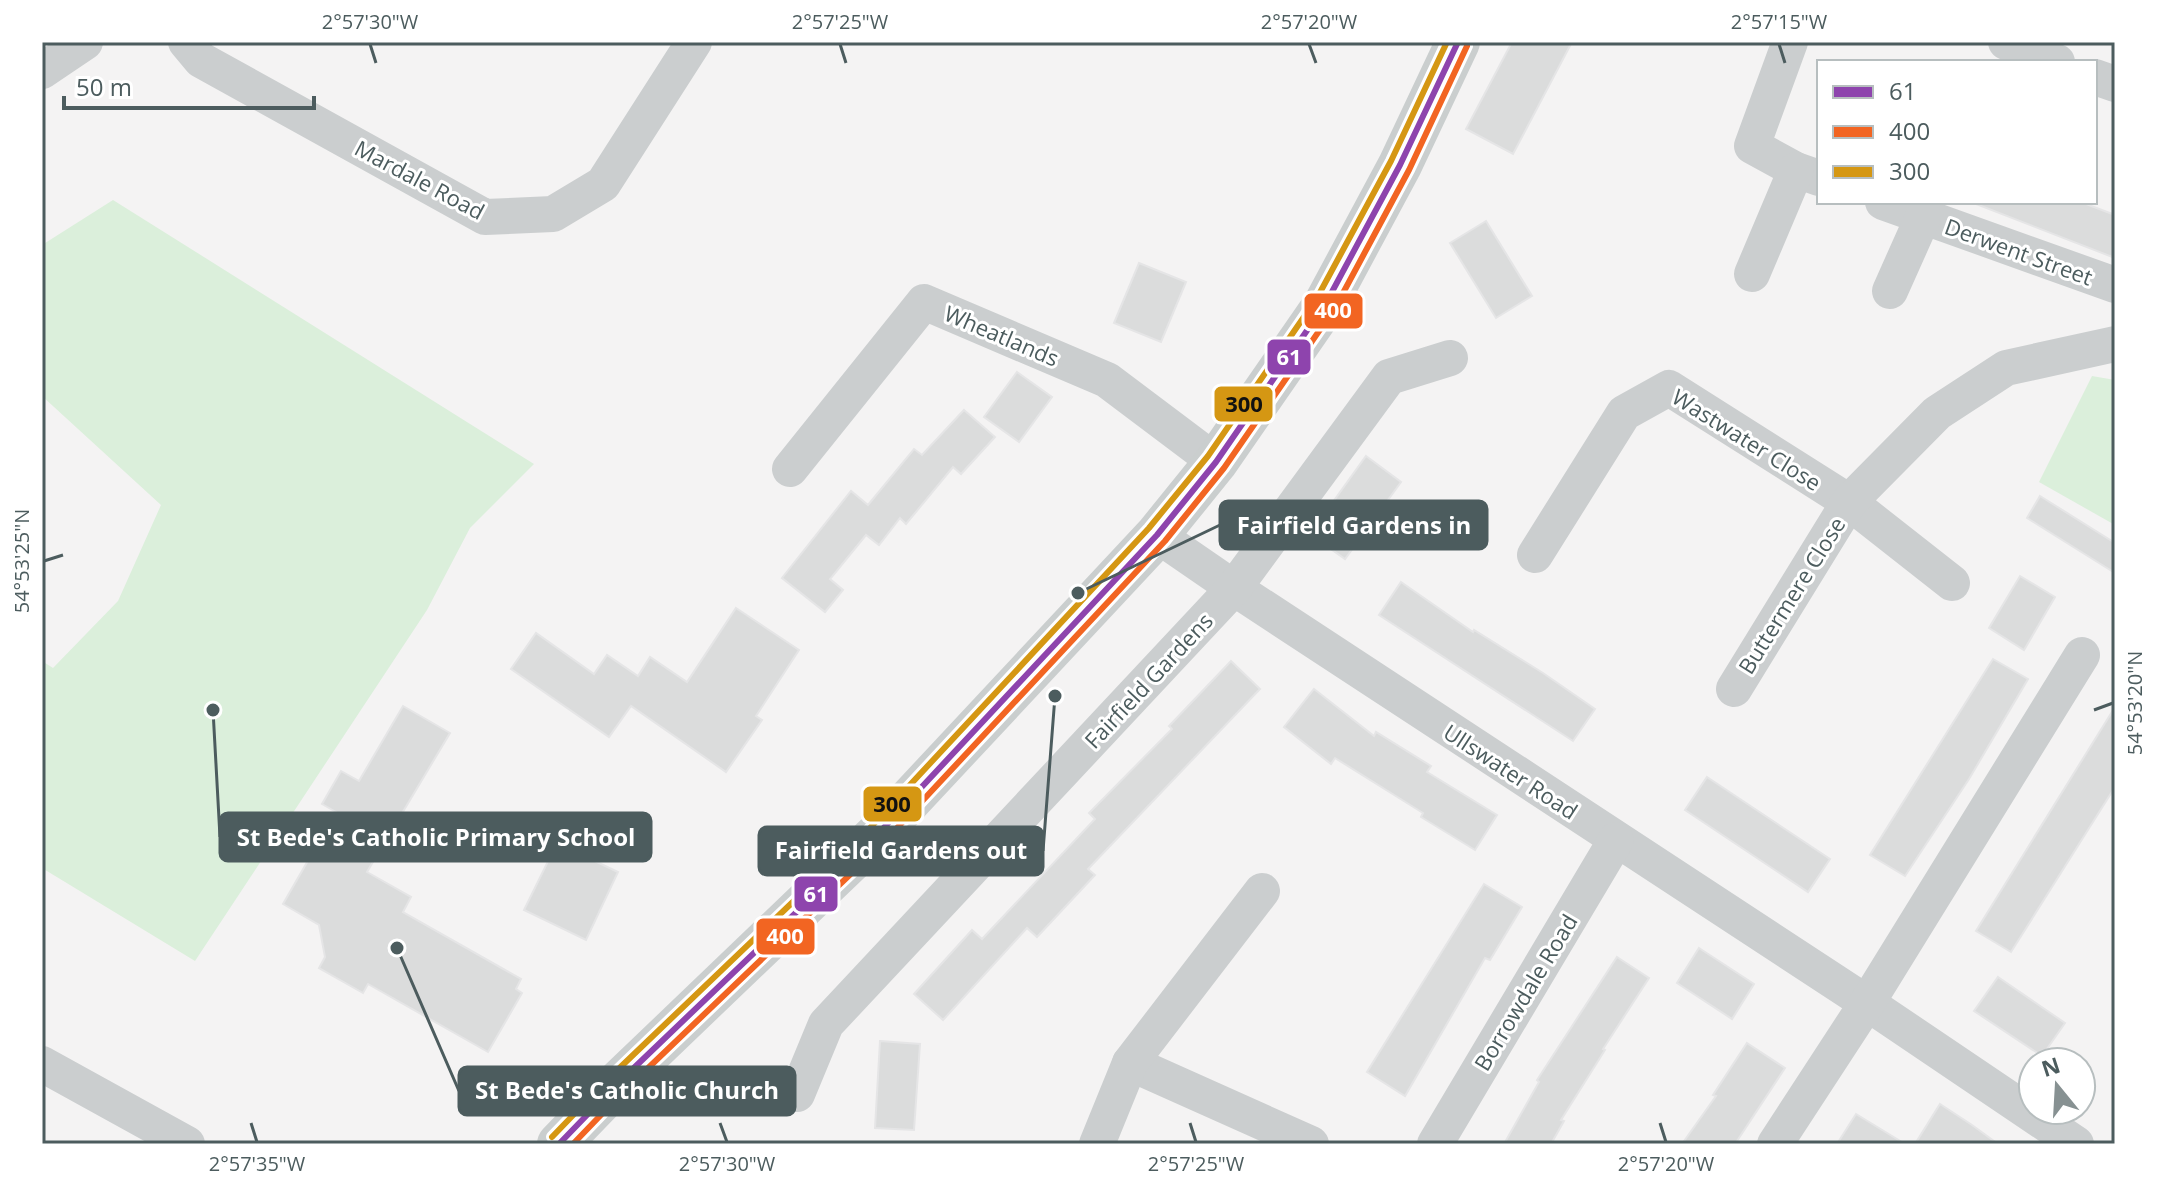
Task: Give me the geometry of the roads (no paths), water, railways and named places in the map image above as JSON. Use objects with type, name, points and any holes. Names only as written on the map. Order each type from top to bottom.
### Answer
[{"type":"main road","points":[[559,1144],[615,1086],[876,836],[1157,535],[1216,462],[1326,303],[1400,165],[1458,42]]},
{"type":"street","points":[[42,71],[85,42]]},
{"type":"street","name":"Mardale Road","points":[[186,42],[201,60],[485,217],[553,214],[603,184],[694,42]]},
{"type":"street","points":[[1752,274],[1808,174],[1752,146],[1790,42]]},
{"type":"street","points":[[2006,42],[2052,60]]},
{"type":"street","name":"Derwent Street","points":[[1888,204],[2115,285]]},
{"type":"street","name":"Derwent Street","points":[[1890,291],[1923,217]]},
{"type":"street","name":"Wheatlands","points":[[790,469],[924,302],[1107,380],[1216,462]]},
{"type":"street","name":"Buttermere Close","points":[[1734,689],[1849,502],[1937,413],[2006,368],[2115,344]]},
{"type":"street","name":"Fairfield Gardens","points":[[797,1094],[826,1024],[1234,588],[1389,377],[1450,358]]},
{"type":"street","name":"Wastwater Close","points":[[1535,555],[1624,413],[1669,388],[1849,502]]},
{"type":"street","points":[[1849,502],[1952,583]]},
{"type":"street","name":"Ullswater Road","points":[[1157,535],[2076,1144]]},
{"type":"street","points":[[1775,1144],[1867,1003],[2082,655]]},
{"type":"street","name":"Borrowdale Road","points":[[1435,1144],[1616,840]]},
{"type":"street","points":[[1097,1144],[1130,1063],[1262,891]]},
{"type":"street","points":[[1130,1063],[1311,1144]]},
{"type":"street","points":[[42,1064],[187,1144]]},
{"type":"place","name":"Fairfield Gardens in","points":[[1078,593]]},
{"type":"place","name":"Fairfield Gardens out","points":[[1055,696]]},
{"type":"place","name":"St Bede's Catholic Primary School","points":[[213,710]]},
{"type":"place","name":"St Bede's Catholic Church","points":[[397,948]]}]
